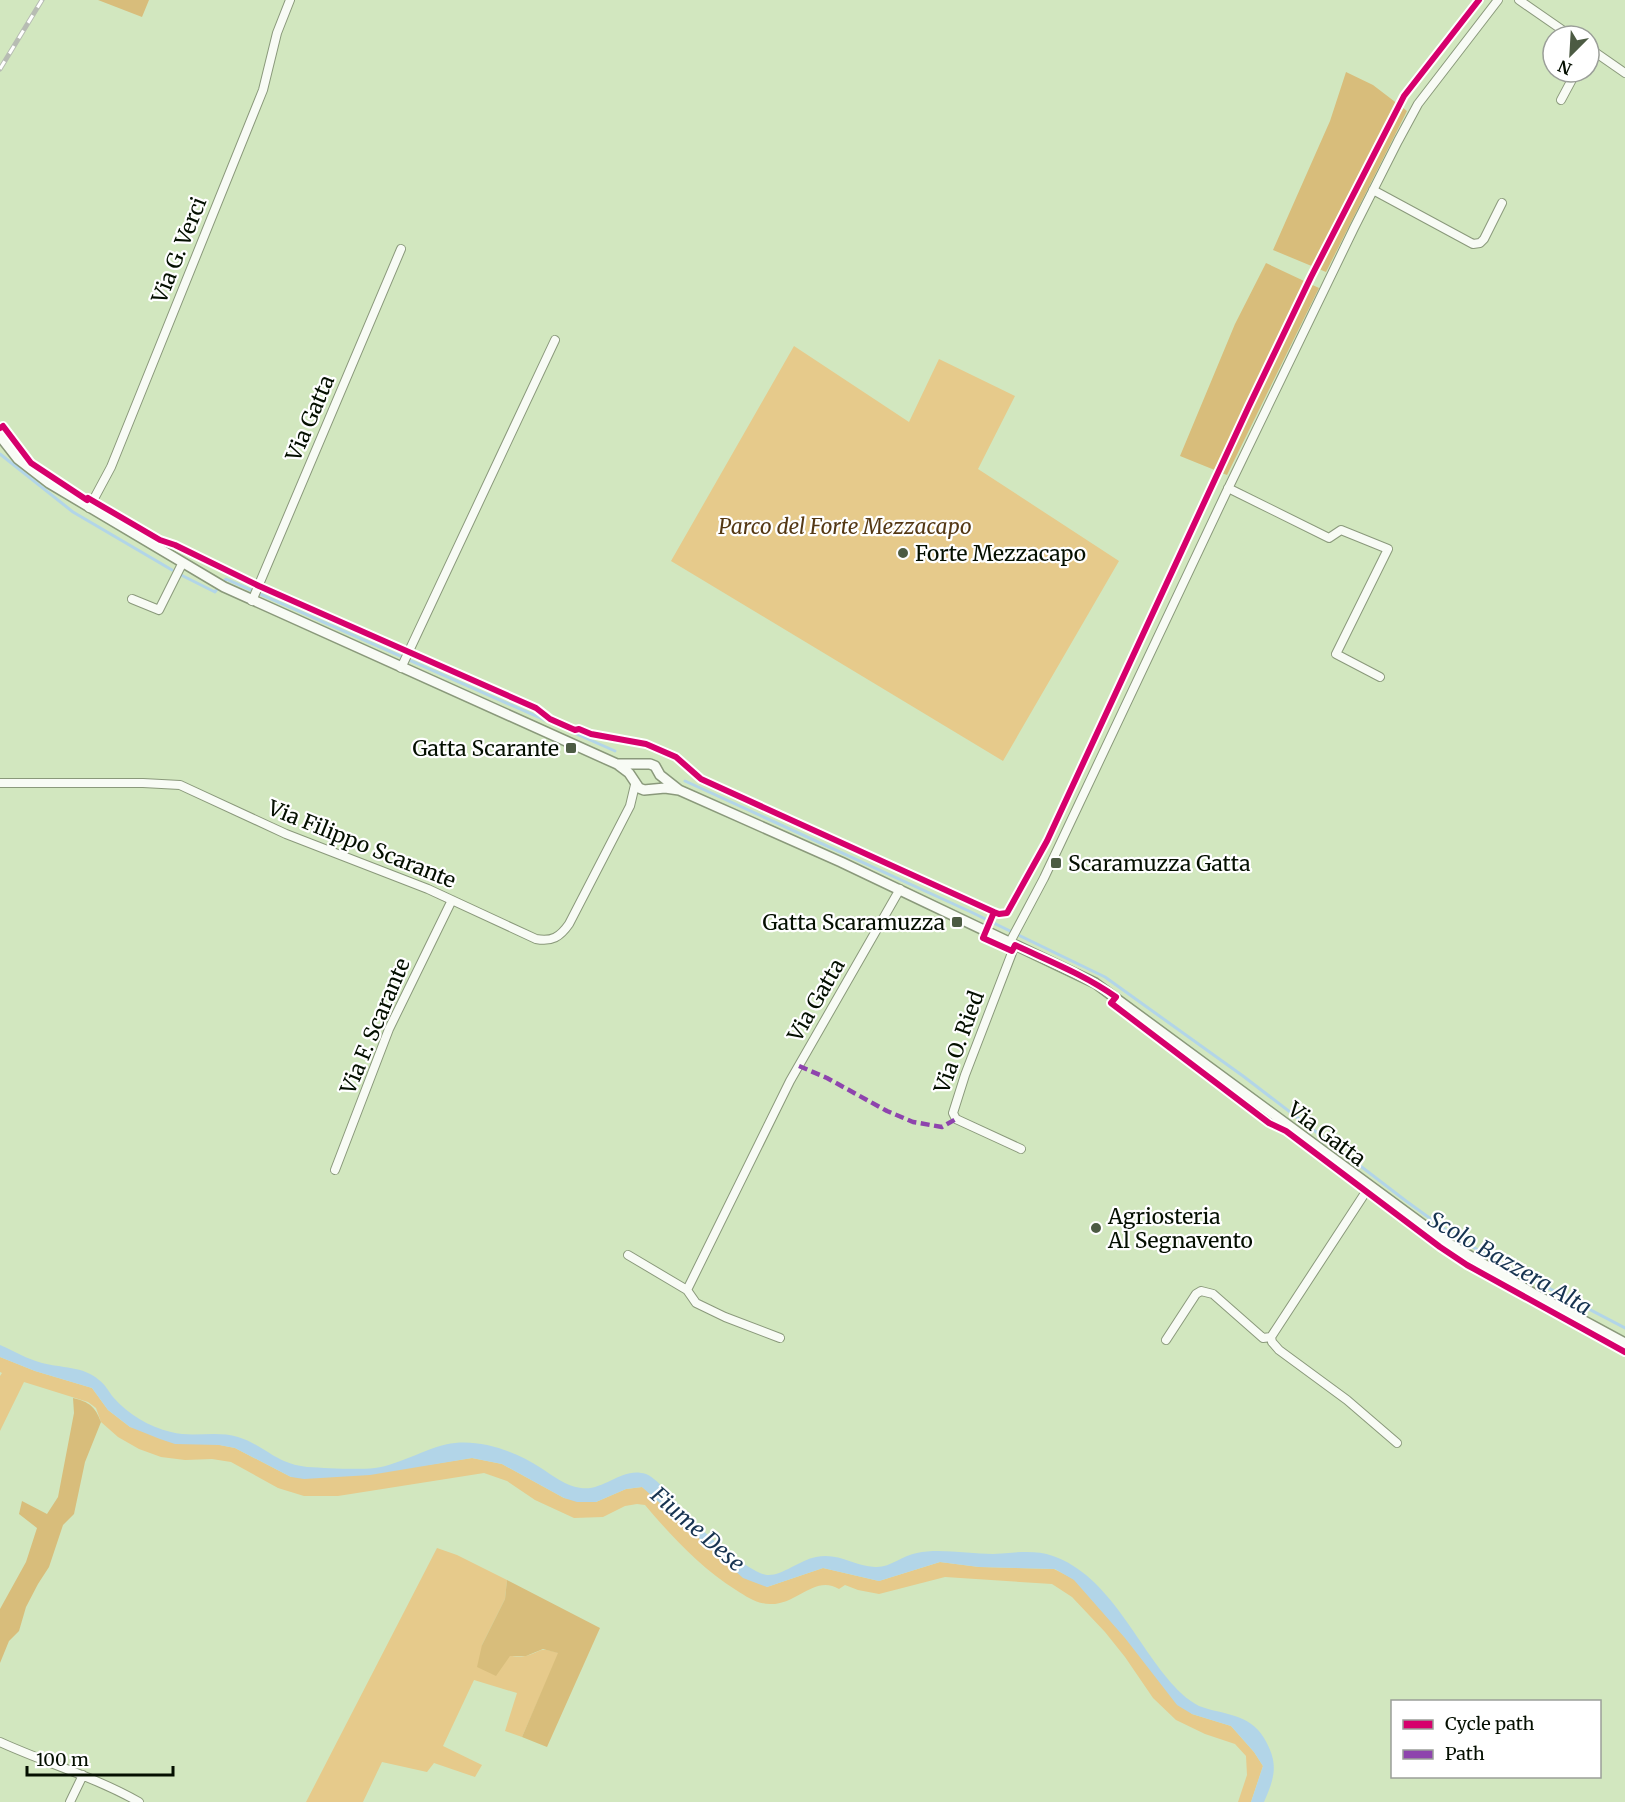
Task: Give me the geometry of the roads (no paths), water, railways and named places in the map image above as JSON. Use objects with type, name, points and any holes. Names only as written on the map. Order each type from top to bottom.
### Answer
[{"type":"street","name":"Via G. Verci","points":[[89,508],[111,467],[258,101],[277,33],[290,0]]},
{"type":"street","points":[[1012,943],[1228,488],[1373,190],[1418,104],[1498,0]]},
{"type":"street","points":[[1519,0],[1554,24]]},
{"type":"street","points":[[1601,57],[1625,74]]},
{"type":"street","points":[[1561,100],[1570,84]]},
{"type":"street","points":[[1373,190],[1473,244],[1480,243],[1484,239],[1502,203]]},
{"type":"street","name":"Via Gatta","points":[[253,599],[401,249]]},
{"type":"street","points":[[402,665],[555,340]]},
{"type":"street","name":"Via Gatta","points":[[0,436],[18,459],[33,471],[182,564],[253,599],[618,764],[650,764],[680,790],[900,889],[1085,978],[1370,1187],[1466,1254],[1536,1295],[1625,1342]]},
{"type":"street","points":[[1228,488],[1329,538],[1341,530],[1388,549],[1336,654],[1380,677]]},
{"type":"street","points":[[132,599],[159,610],[182,564]]},
{"type":"street","name":"Via Gatta","points":[[618,764],[644,790],[665,788],[680,790]]},
{"type":"street","points":[[634,782],[636,768],[640,765]]},
{"type":"street","points":[[651,790],[660,781],[660,775]]},
{"type":"street","name":"Via Filippo Scarante","points":[[0,783],[180,785],[286,834],[376,867],[536,939],[548,940],[556,938],[569,924],[630,806],[634,782]]},
{"type":"street","name":"Via Filippo Scarante","points":[[630,806],[651,790]]},
{"type":"street","name":"Via Gatta","points":[[687,1290],[799,1066],[900,889]]},
{"type":"street","name":"Via F. Scarante","points":[[335,1170],[389,1029],[452,900]]},
{"type":"street","name":"Via O. Ried","points":[[1012,943],[953,1113],[956,1119],[1021,1149]]},
{"type":"street","name":"Via Gatta","points":[[1271,1337],[1370,1187]]},
{"type":"street","points":[[628,1255],[687,1290],[696,1303],[780,1338]]},
{"type":"street","points":[[1166,1340],[1196,1294],[1201,1291],[1213,1294],[1263,1338],[1271,1337],[1279,1350],[1347,1400],[1397,1443]]},
{"type":"street","points":[[0,1742],[83,1775],[139,1802]]},
{"type":"street","points":[[70,1802],[83,1775]]},
{"type":"water","name":"Fiume Dese","points":[[0,1345],[36,1361],[93,1375],[125,1409],[155,1427],[180,1434],[221,1434],[238,1437],[296,1465],[341,1469],[375,1468],[446,1445],[477,1443],[510,1452],[575,1487],[598,1486],[629,1473],[646,1474],[663,1487],[689,1517],[715,1541],[749,1567],[767,1575],[779,1573],[810,1559],[824,1556],[881,1567],[912,1554],[926,1552],[993,1554],[1031,1552],[1053,1556],[1073,1566],[1091,1579],[1106,1595],[1161,1670],[1183,1695],[1199,1706],[1243,1719],[1258,1730],[1272,1755],[1274,1770],[1271,1785],[1264,1802],[1251,1802],[1263,1766],[1254,1752],[1231,1726],[1192,1714],[1177,1705],[1125,1638],[1074,1580],[1055,1569],[979,1567],[940,1562],[879,1581],[823,1568],[767,1587],[743,1578],[642,1487],[626,1489],[596,1502],[577,1502],[564,1498],[502,1464],[472,1458],[370,1475],[304,1479],[291,1477],[235,1448],[219,1445],[175,1444],[130,1427],[108,1410],[92,1388],[35,1371],[0,1357]]},
{"type":"waterway","name":"Scolo Bazzera Alta","points":[[0,454],[73,512],[172,570]]},
{"type":"waterway","name":"Scolo Bazzera Alta","points":[[181,575],[215,592],[217,589]]},
{"type":"waterway","name":"Scolo Bazzera Alta","points":[[223,583],[226,579],[615,751]]},
{"type":"waterway","name":"Scolo Bazzera Alta","points":[[685,781],[971,912],[1105,977],[1243,1076],[1453,1235],[1493,1259],[1625,1328]]},
{"type":"railway","points":[[0,69],[42,0]]},
{"type":"place","name":"Forte Mezzacapo","points":[[903,553]]},
{"type":"place","name":"Gatta Scarante","points":[[571,748]]},
{"type":"place","name":"Scaramuzza Gatta","points":[[1056,863]]},
{"type":"place","name":"Gatta Scaramuzza","points":[[957,922]]},
{"type":"place","name":"Agriosteria Al Segnavento","points":[[1096,1228]]},
{"type":"park label","name":"Parco del Forte Mezzacapo","points":[[845,526]]}]
